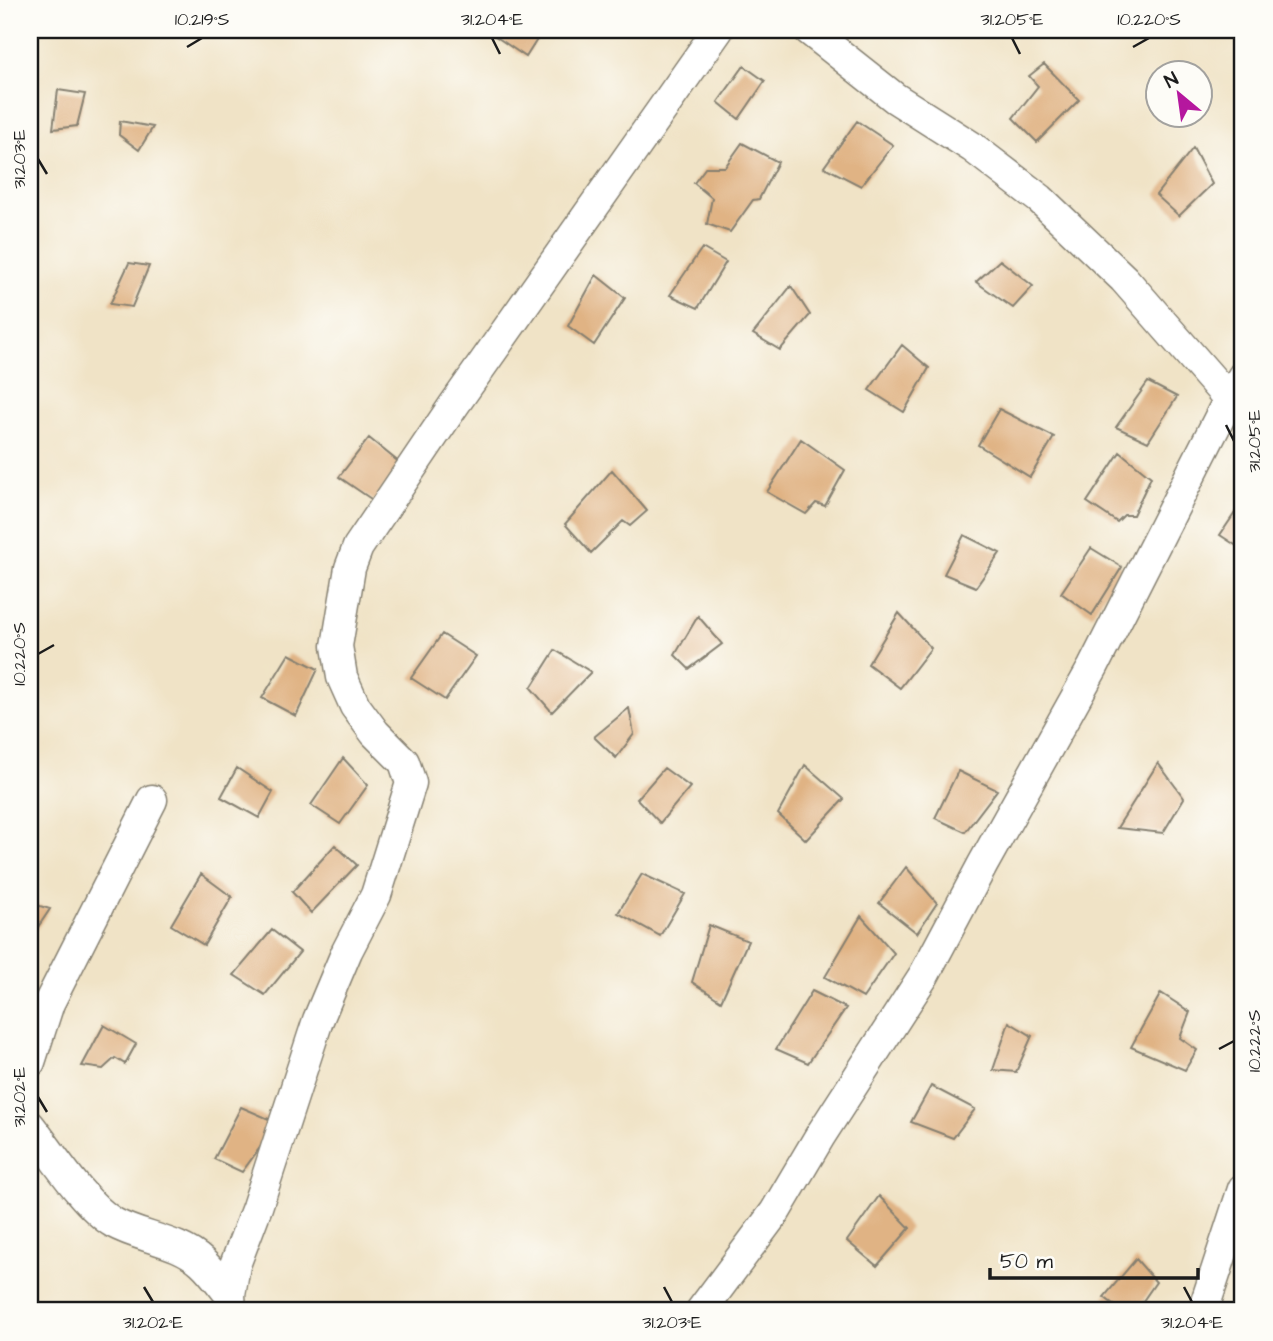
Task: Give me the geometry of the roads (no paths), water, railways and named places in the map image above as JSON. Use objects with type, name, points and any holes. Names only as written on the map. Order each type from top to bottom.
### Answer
[{"type":"street","points":[[230,1303],[235,1265],[257,1207],[318,1020],[347,951],[376,895],[411,782],[404,762],[375,733],[355,706],[342,677],[337,646],[350,568],[358,547],[454,405],[719,30]]},
{"type":"street","points":[[701,1311],[775,1212],[820,1136],[924,975],[1093,667],[1236,387],[1040,199],[972,147],[895,98],[808,30]]},
{"type":"street","points":[[30,1062],[49,1003],[152,800]]},
{"type":"street","points":[[30,1126],[75,1184],[101,1212],[114,1223],[179,1248],[201,1261],[230,1303]]},
{"type":"street","points":[[1203,1311],[1243,1189]]}]
